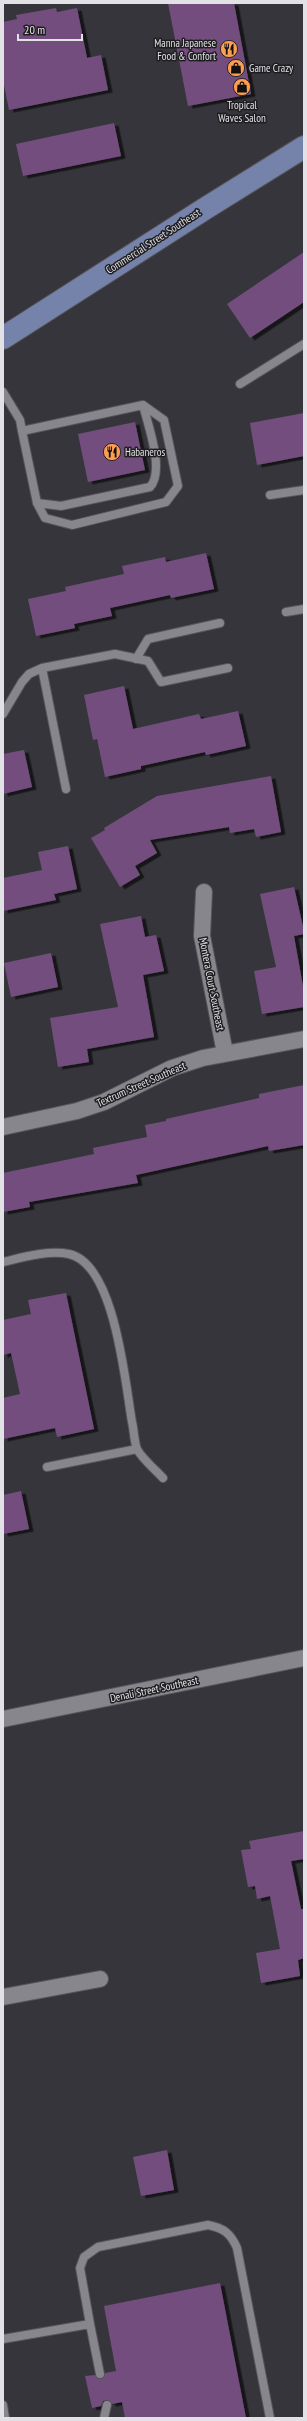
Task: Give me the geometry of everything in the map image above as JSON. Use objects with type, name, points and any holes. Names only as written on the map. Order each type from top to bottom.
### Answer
[{"type":"main road","name":"Commercial Street Southeast","points":[[3,338],[304,147]]},
{"type":"street","name":"Montera Court Southeast","points":[[204,892],[202,936],[225,1053]]},
{"type":"street","name":"Textrum Street Southeast","points":[[3,1127],[70,1112],[104,1102],[172,1068],[225,1053],[304,1039]]},
{"type":"street","name":"Denali Street Southeast","points":[[3,1719],[304,1658]]},
{"type":"street","points":[[3,1997],[100,1979]]},
{"type":"lane","points":[[240,384],[304,344]]},
{"type":"lane","points":[[3,392],[20,420],[22,431],[37,503],[45,518],[72,525],[166,502],[178,486],[164,420],[144,405],[22,431]]},
{"type":"lane","points":[[37,503],[61,506],[150,486],[153,483],[157,470],[144,405]]},
{"type":"lane","points":[[270,495],[304,490]]},
{"type":"lane","points":[[286,612],[304,609]]},
{"type":"lane","points":[[136,659],[148,640],[220,623]]},
{"type":"lane","points":[[3,714],[22,682],[29,674],[42,668],[104,655],[115,654],[148,661],[161,682],[228,668]]},
{"type":"lane","points":[[42,668],[66,789]]},
{"type":"lane","points":[[3,1262],[52,1253],[70,1254],[81,1260],[95,1272],[106,1294],[113,1318],[137,1449],[163,1478]]},
{"type":"lane","points":[[47,1467],[137,1449]]},
{"type":"lane","points":[[100,2374],[80,2268],[84,2257],[98,2247],[208,2225],[221,2228],[232,2237],[237,2248],[270,2418]]},
{"type":"lane","points":[[3,2339],[90,2324]]},
{"type":"lane","points":[[3,2405],[5,2418]]},
{"type":"lane","points":[[104,2418],[107,2405]]},
{"type":"building","points":[[168,3],[234,3],[251,94],[188,106]]},
{"type":"building","points":[[56,8],[57,12],[77,8],[87,58],[101,55],[108,90],[9,110],[3,80],[3,22],[17,19],[16,15]]},
{"type":"building","points":[[114,123],[121,156],[23,176],[16,144]]},
{"type":"building","points":[[304,252],[304,302],[250,338],[227,304]]},
{"type":"building","points":[[304,413],[304,456],[257,465],[250,423]]},
{"type":"building","name":"Habaneros","points":[[135,422],[145,470],[88,482],[78,434]]},
{"type":"building","points":[[206,553],[214,589],[171,598],[170,595],[110,608],[112,616],[74,624],[75,628],[36,636],[28,599],[66,591],[65,587],[124,574],[122,566],[165,557],[166,562]]},
{"type":"building","points":[[124,686],[133,729],[199,714],[201,719],[238,711],[246,746],[206,755],[205,752],[141,766],[141,769],[105,777],[97,739],[93,740],[84,695]]},
{"type":"building","points":[[24,750],[32,787],[3,794],[3,754]]},
{"type":"building","points":[[271,776],[281,832],[256,837],[254,829],[230,833],[229,827],[150,840],[157,853],[135,866],[140,875],[120,887],[91,838],[105,830],[104,828],[157,796]]},
{"type":"building","points":[[68,846],[77,889],[54,894],[56,900],[3,911],[3,878],[42,870],[38,852]]},
{"type":"building","points":[[294,887],[304,931],[304,934],[294,936],[304,992],[304,1007],[262,1014],[254,971],[276,967],[260,894]]},
{"type":"building","points":[[141,916],[145,937],[156,935],[164,971],[143,975],[154,1037],[87,1049],[89,1062],[58,1067],[50,1018],[118,1007],[100,924]]},
{"type":"building","points":[[51,953],[58,987],[11,997],[4,963]]},
{"type":"building","points":[[304,1085],[304,1145],[269,1151],[268,1146],[136,1175],[138,1183],[29,1202],[30,1207],[3,1212],[3,1173],[94,1154],[93,1148],[147,1137],[145,1125],[259,1098],[259,1094]]},
{"type":"building","points":[[66,1293],[94,1429],[57,1437],[55,1428],[3,1439],[3,1398],[20,1394],[11,1353],[3,1355],[3,1320],[31,1314],[28,1300]]},
{"type":"building","points":[[21,1491],[29,1529],[3,1534],[3,1495]]},
{"type":"building","points":[[304,1831],[304,1859],[291,1861],[301,1909],[304,1909],[304,1958],[298,1960],[300,1976],[261,1983],[256,1953],[280,1949],[270,1896],[257,1899],[255,1886],[248,1887],[241,1850],[251,1849],[249,1841]]},
{"type":"building","points":[[167,2150],[174,2190],[141,2196],[133,2157]]},
{"type":"building","points":[[220,2283],[246,2418],[125,2418],[122,2402],[112,2404],[108,2400],[103,2401],[101,2406],[92,2408],[85,2376],[95,2375],[101,2379],[105,2373],[116,2371],[104,2306]]},
{"type":"place","name":"Manna Japanese Food & Confort","points":[[229,49]]},
{"type":"place","name":"Game Crazy","points":[[236,68]]},
{"type":"place","name":"Tropical Waves Salon","points":[[242,87]]},
{"type":"place","name":"Habaneros","points":[[112,452]]}]
